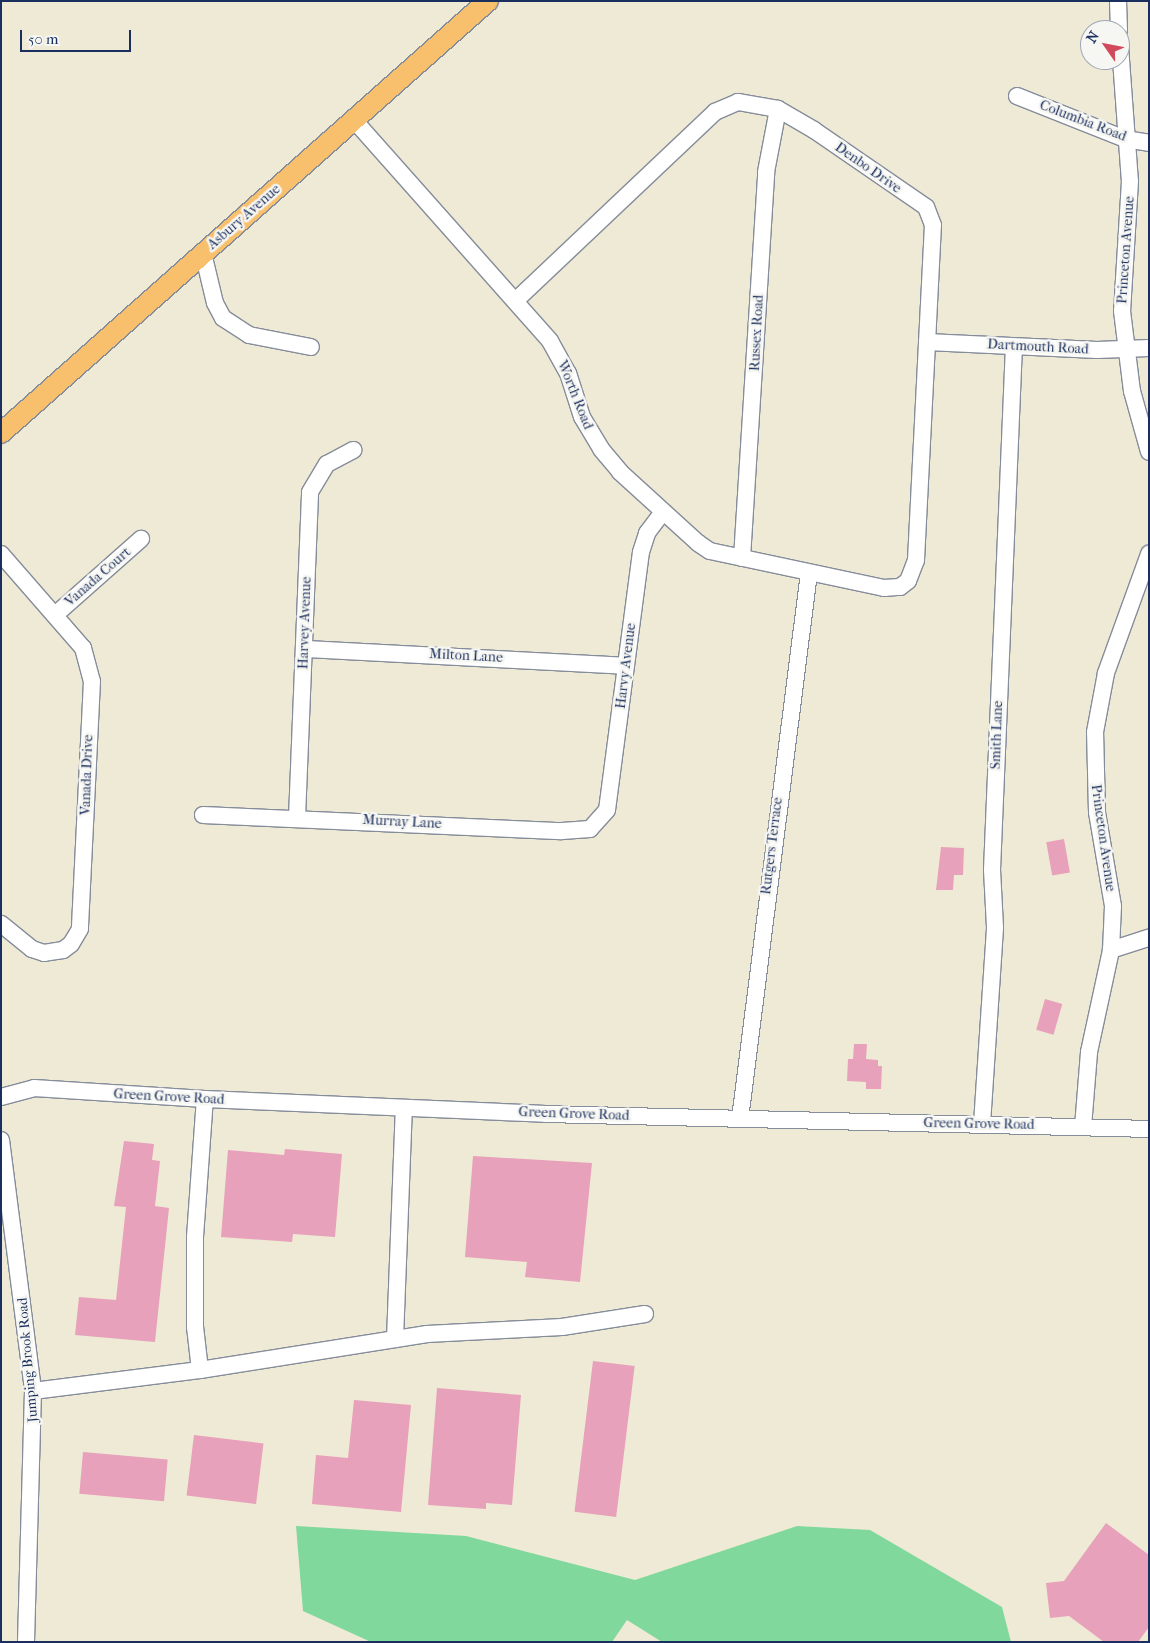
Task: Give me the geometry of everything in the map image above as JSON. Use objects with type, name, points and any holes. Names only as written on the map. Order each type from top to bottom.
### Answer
[{"type":"main road","name":"Asbury Avenue","points":[[1,433],[488,1]]},
{"type":"street","points":[[1118,1],[1119,20]]},
{"type":"street","name":"Princeton Avenue","points":[[1121,70],[1129,214],[1122,311],[1132,391],[1149,452]]},
{"type":"street","name":"Columbia Road","points":[[1017,96],[1125,139],[1149,143]]},
{"type":"street","name":"Denbo Drive","points":[[516,301],[715,112],[738,102],[778,109],[814,130],[926,207],[934,225],[916,560],[908,581]]},
{"type":"street","name":"Russex Road","points":[[742,558],[766,172],[778,109]]},
{"type":"street","name":"Worth Road","points":[[354,120],[516,301],[558,352],[582,417],[595,441],[620,472],[662,512],[710,551],[884,588],[900,587],[908,581]]},
{"type":"street","points":[[204,253],[215,303],[223,318],[249,335],[311,347]]},
{"type":"street","name":"Dartmouth Road","points":[[927,342],[1128,350],[1149,348]]},
{"type":"street","name":"Smith Lane","points":[[982,1124],[995,927],[992,861],[1014,346]]},
{"type":"street","name":"Harvey Avenue","points":[[297,818],[310,492],[327,464],[353,450]]},
{"type":"street","name":"Harvy Avenue","points":[[599,823],[607,810],[641,552],[647,533],[662,512]]},
{"type":"street","name":"Vanada Court","points":[[55,615],[141,539]]},
{"type":"street","name":"Vanada Drive","points":[[1,554],[84,648],[91,670],[82,921],[71,944],[51,953],[32,949],[1,924]]},
{"type":"street","name":"Princeton Avenue","points":[[1083,1127],[1089,1052],[1111,950],[1113,906],[1097,812],[1095,732],[1106,673],[1148,563]]},
{"type":"street","name":"Rutgers Terrace","points":[[740,1119],[809,573]]},
{"type":"street","name":"Milton Lane","points":[[305,649],[626,666]]},
{"type":"street","name":"Murray Lane","points":[[203,815],[562,831],[590,829],[599,823]]},
{"type":"street","points":[[1111,950],[1149,938]]},
{"type":"street","name":"Green Grove Road","points":[[1,1097],[34,1088],[205,1099],[404,1108],[740,1119],[1149,1129]]},
{"type":"street","points":[[200,1370],[195,1327],[195,1238],[205,1099]]},
{"type":"street","points":[[395,1339],[404,1108]]},
{"type":"street","name":"Jumping Brook Road","points":[[1,1140],[33,1392],[26,1642]]},
{"type":"street","points":[[33,1392],[200,1370],[427,1334],[562,1326],[645,1314]]},
{"type":"green space","points":[[296,1526],[466,1536],[635,1580],[797,1526],[870,1530],[1002,1607],[1011,1642],[662,1642],[627,1620],[612,1642],[371,1642],[303,1611]]},
{"type":"building","points":[[1064,839],[1070,872],[1052,876],[1046,842]]},
{"type":"building","points":[[941,847],[964,848],[963,875],[954,875],[953,890],[936,890]]},
{"type":"building","points":[[1045,999],[1062,1004],[1053,1035],[1036,1030]]},
{"type":"building","points":[[854,1044],[867,1044],[866,1059],[878,1060],[878,1066],[882,1066],[881,1089],[866,1089],[866,1082],[847,1081],[848,1059],[853,1059]]},
{"type":"building","points":[[124,1141],[154,1144],[152,1160],[160,1161],[155,1206],[169,1208],[155,1342],[75,1335],[79,1297],[116,1300],[126,1207],[114,1206]]},
{"type":"building","points":[[285,1149],[342,1154],[335,1237],[293,1234],[292,1242],[221,1237],[228,1150],[284,1155]]},
{"type":"building","points":[[473,1156],[592,1163],[580,1282],[525,1277],[527,1262],[465,1257]]},
{"type":"building","points":[[593,1361],[635,1366],[616,1517],[574,1512]]},
{"type":"building","points":[[437,1388],[521,1395],[512,1505],[486,1503],[486,1509],[428,1505]]},
{"type":"building","points":[[354,1400],[411,1405],[401,1512],[312,1504],[316,1455],[348,1458]]},
{"type":"building","points":[[194,1435],[263,1444],[256,1504],[187,1496]]},
{"type":"building","points":[[83,1452],[168,1459],[164,1501],[79,1494]]},
{"type":"building","points":[[1106,1523],[1149,1555],[1149,1627],[1138,1642],[1104,1642],[1069,1616],[1050,1618],[1046,1583],[1064,1581]]}]
